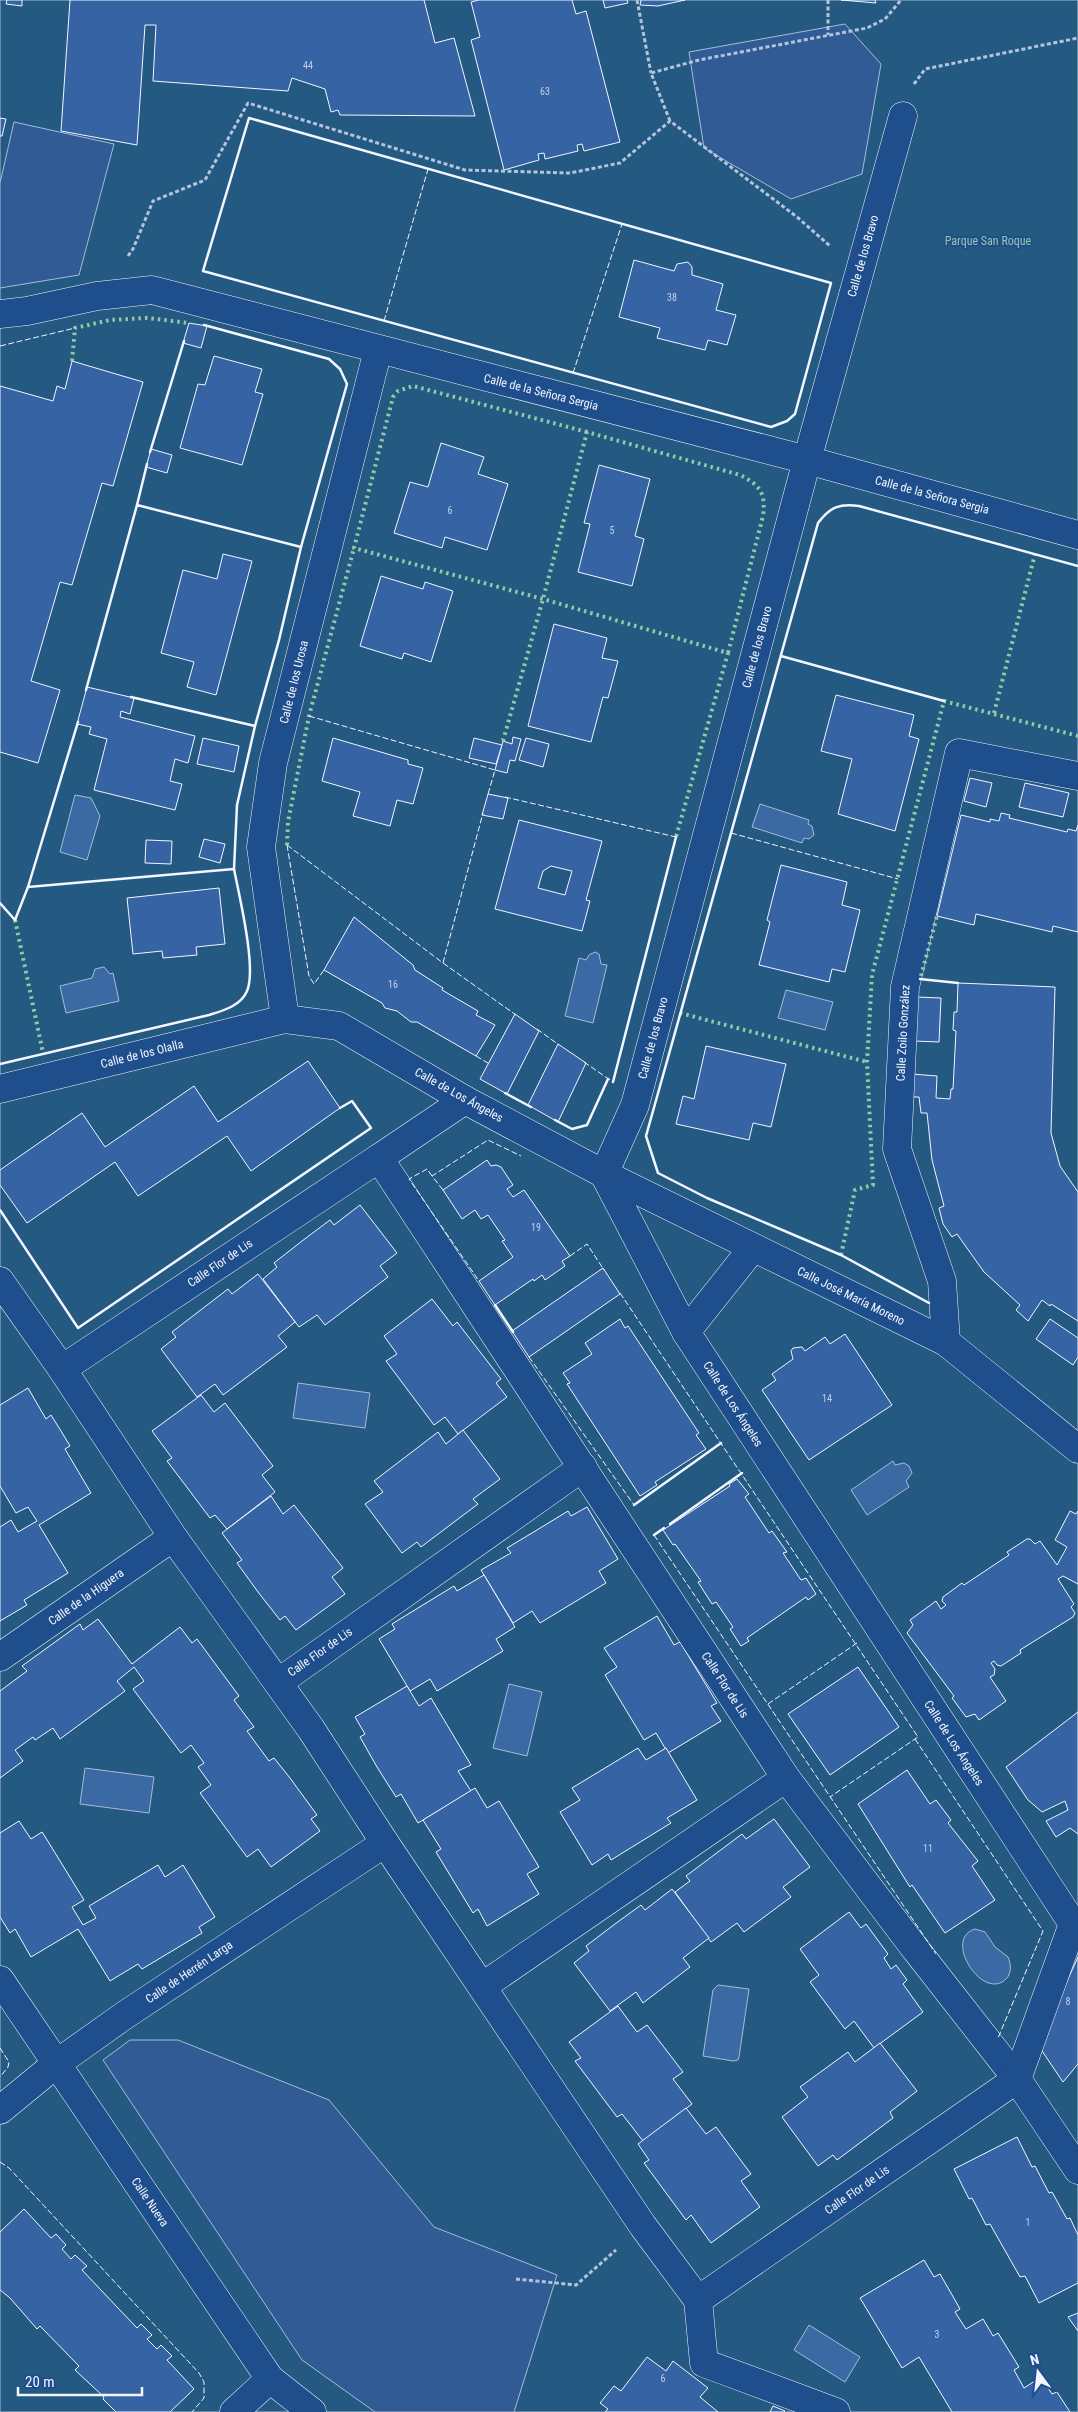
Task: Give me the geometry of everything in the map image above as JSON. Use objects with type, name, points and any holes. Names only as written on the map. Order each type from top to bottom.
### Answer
[{"type":"street","name":"Calle de los Bravo","points":[[604,1174],[635,1105],[858,271],[903,116]]},
{"type":"street","name":"Calle de la Señora Sergia","points":[[0,314],[27,311],[97,296],[152,290],[807,460],[1078,535]]},
{"type":"street","name":"Calle de los Urosa","points":[[284,1019],[261,847],[274,763],[378,350]]},
{"type":"street","name":"Calle Zoilo González","points":[[946,1342],[942,1281],[897,1149],[905,987],[959,754],[1078,776]]},
{"type":"street","name":"Calle de los Olalla","points":[[0,1089],[284,1019]]},
{"type":"street","name":"Calle de Los Ángeles","points":[[284,1019],[339,1026],[465,1100],[604,1174],[686,1332],[1073,1924],[1016,2079]]},
{"type":"street","name":"Calle Flor de Lis","points":[[62,1369],[465,1100]]},
{"type":"street","name":"Calle Flor de Lis","points":[[0,1281],[62,1369],[173,1537],[278,1682],[643,2226],[698,2300],[1016,2079],[786,1778],[379,1158]]},
{"type":"street","name":"Calle José María Moreno","points":[[604,1174],[946,1342],[1078,1448]]},
{"type":"street","points":[[686,1332],[752,1248]]},
{"type":"street","name":"Calle Flor de Lis","points":[[278,1682],[583,1467]]},
{"type":"street","name":"Calle de la Higuera","points":[[0,1657],[173,1537]]},
{"type":"street","points":[[483,1986],[786,1778]]},
{"type":"street","name":"Calle de Herrén Larga","points":[[0,2110],[56,2064],[125,2015],[385,1843]]},
{"type":"street","name":"Calle Nueva","points":[[0,1980],[270,2379],[312,2412]]},
{"type":"street","points":[[1016,2079],[1078,2170]]},
{"type":"street","points":[[698,2300],[704,2363],[836,2412]]},
{"type":"street","points":[[234,2412],[270,2379]]},
{"type":"path","points":[[637,0],[651,73],[670,121],[797,217],[858,271]]},
{"type":"path","points":[[828,0],[828,35]]},
{"type":"path","points":[[651,73],[699,60],[873,25],[885,18],[901,0]]},
{"type":"path","points":[[903,116],[914,84],[925,69],[1078,38]]},
{"type":"path","points":[[97,296],[133,249],[153,201],[205,180],[248,103],[465,170],[570,174],[620,163],[670,121]]},
{"type":"path","points":[[516,2279],[576,2285],[643,2226]]},
{"type":"green space","name":"Parque San Roque","points":[[0,0],[1078,0],[1078,2412],[0,2412]]},
{"type":"shaded area","points":[[845,24],[881,64],[862,174],[791,199],[704,148],[689,52]]},
{"type":"shaded area","points":[[14,122],[114,144],[79,275],[0,288],[0,183]]},
{"type":"shaded area","points":[[75,795],[91,798],[100,816],[87,860],[60,852]]},
{"type":"shaded area","points":[[760,804],[809,820],[808,824],[812,826],[814,835],[809,839],[804,838],[802,843],[752,827]]},
{"type":"shaded area","points":[[595,952],[599,954],[601,964],[607,965],[593,1023],[565,1016],[579,958],[586,960],[589,955]]},
{"type":"shaded area","points":[[104,967],[110,974],[113,973],[119,1001],[66,1013],[60,986],[92,978],[95,969]]},
{"type":"shaded area","points":[[786,990],[833,1002],[825,1030],[778,1018]]},
{"type":"shaded area","points":[[298,1383],[370,1393],[365,1428],[293,1418]]},
{"type":"shaded area","points":[[893,1461],[895,1465],[904,1463],[909,1466],[912,1473],[906,1481],[909,1487],[867,1515],[851,1490]]},
{"type":"shaded area","points":[[509,1684],[542,1692],[527,1756],[493,1748]]},
{"type":"shaded area","points":[[85,1768],[154,1777],[149,1813],[80,1804]]},
{"type":"shaded area","points":[[975,1929],[985,1932],[995,1947],[1008,1957],[1010,1965],[1009,1974],[1006,1979],[997,1984],[987,1982],[977,1976],[964,1955],[963,1944],[966,1935]]},
{"type":"shaded area","points":[[718,1985],[749,1989],[738,2060],[733,2061],[703,2056],[713,1990]]},
{"type":"shaded area","points":[[130,2040],[178,2040],[329,2100],[434,2227],[557,2275],[514,2412],[375,2412],[302,2360],[103,2060]]},
{"type":"shaded area","points":[[809,2325],[860,2357],[845,2382],[794,2350]]},
{"type":"building","points":[[7,0],[22,0],[22,6],[6,4]]},
{"type":"building","points":[[70,0],[424,0],[435,43],[454,38],[475,116],[340,115],[338,110],[331,112],[325,89],[292,78],[288,91],[153,81],[156,25],[145,25],[137,145],[61,131]]},
{"type":"building","points":[[479,0],[572,0],[576,14],[586,11],[620,142],[584,151],[582,144],[577,145],[578,151],[545,159],[544,153],[538,154],[539,160],[504,170],[471,40],[480,37],[471,2]]},
{"type":"building","points":[[603,0],[627,0],[628,3],[605,8]]},
{"type":"building","points":[[641,0],[685,0],[658,6],[640,5]]},
{"type":"building","points":[[841,0],[875,0],[876,3]]},
{"type":"building","points":[[0,118],[6,119],[2,136],[0,136]]},
{"type":"building","points":[[634,260],[674,271],[677,264],[688,262],[692,267],[692,275],[723,284],[716,310],[736,315],[727,345],[708,340],[705,350],[657,338],[660,328],[619,317]]},
{"type":"building","points":[[189,323],[207,326],[201,348],[183,343]]},
{"type":"building","points":[[214,356],[262,369],[255,392],[263,394],[242,465],[180,448],[198,384],[205,385]]},
{"type":"building","points":[[72,361],[143,382],[113,486],[102,483],[72,585],[60,582],[31,681],[60,690],[38,763],[0,752],[0,386],[53,401],[57,386],[65,389]]},
{"type":"building","points":[[441,443],[484,457],[478,474],[508,484],[487,550],[445,537],[442,548],[394,533],[410,482],[428,487]]},
{"type":"building","points":[[151,449],[172,455],[167,473],[146,467]]},
{"type":"building","points":[[599,465],[650,479],[635,536],[644,539],[632,586],[578,572],[590,524],[584,523]]},
{"type":"building","points":[[223,554],[252,561],[216,695],[187,687],[194,662],[161,653],[183,570],[217,579]]},
{"type":"building","points":[[381,576],[423,589],[425,582],[453,591],[431,662],[404,653],[402,659],[360,646]]},
{"type":"building","points":[[554,624],[607,638],[602,658],[618,661],[608,698],[603,697],[591,742],[528,726]]},
{"type":"building","points":[[87,687],[134,698],[130,714],[121,711],[120,717],[195,736],[188,763],[175,759],[170,781],[182,784],[175,810],[94,790],[107,739],[89,734],[91,727],[77,724]]},
{"type":"building","points":[[836,695],[914,715],[909,736],[919,739],[895,831],[838,814],[852,759],[821,751]]},
{"type":"building","points":[[513,737],[521,739],[515,761],[510,760],[507,773],[495,770],[503,741],[512,744]]},
{"type":"building","points":[[203,738],[239,746],[234,772],[197,764]]},
{"type":"building","points":[[333,738],[408,760],[408,764],[423,768],[413,804],[397,800],[390,826],[353,816],[360,792],[322,781]]},
{"type":"building","points":[[474,738],[502,745],[496,764],[469,758]]},
{"type":"building","points":[[526,738],[549,744],[543,767],[519,760]]},
{"type":"building","points":[[970,778],[992,783],[986,807],[964,801]]},
{"type":"building","points":[[1025,783],[1069,793],[1063,817],[1019,807]]},
{"type":"building","points":[[488,794],[508,798],[503,819],[482,815]]},
{"type":"building","points":[[1001,813],[1010,815],[1009,818],[1067,832],[1068,829],[1076,831],[1078,825],[1078,932],[1053,926],[1052,932],[976,914],[974,925],[937,916],[961,815],[990,822],[990,819],[999,821]]},
{"type":"building","points":[[519,820],[602,841],[586,900],[590,901],[582,931],[495,909]],"holes":[[[551,866],[572,871],[565,895],[538,888],[543,871]]]},
{"type":"building","points":[[204,839],[225,844],[220,863],[199,857]]},
{"type":"building","points":[[146,840],[172,841],[171,864],[145,863]]},
{"type":"building","points":[[781,865],[847,882],[842,905],[860,910],[845,972],[832,969],[829,982],[759,965],[770,922],[767,920]]},
{"type":"building","points":[[219,888],[225,944],[196,947],[197,955],[163,958],[162,951],[133,954],[127,898]]},
{"type":"building","points":[[354,917],[413,965],[415,970],[443,988],[442,990],[478,1011],[476,1015],[495,1025],[476,1056],[417,1022],[411,1022],[397,1011],[385,1008],[382,1003],[324,970]]},
{"type":"building","points":[[958,983],[1055,987],[1051,1133],[1060,1166],[1078,1192],[1078,1321],[1042,1300],[1028,1321],[1016,1310],[1020,1305],[984,1272],[957,1234],[952,1237],[943,1224],[939,1208],[944,1206],[932,1160],[927,1113],[921,1113],[919,1097],[911,1097],[912,1074],[937,1076],[936,1098],[950,1099],[951,1089],[953,1089],[956,1031],[953,1030],[954,1012],[957,1012]]},
{"type":"building","points":[[916,997],[941,998],[939,1042],[914,1041]]},
{"type":"building","points":[[515,1014],[539,1031],[507,1094],[480,1079]]},
{"type":"building","points":[[558,1044],[586,1063],[558,1122],[528,1105]]},
{"type":"building","points":[[706,1046],[786,1064],[771,1127],[753,1123],[749,1140],[676,1124],[683,1096],[694,1099]]},
{"type":"building","points":[[308,1061],[340,1108],[251,1171],[227,1136],[138,1196],[115,1162],[27,1223],[0,1185],[0,1170],[82,1113],[105,1147],[194,1086],[218,1122]]},
{"type":"building","points":[[487,1160],[491,1166],[501,1167],[513,1185],[507,1189],[513,1197],[524,1190],[570,1256],[562,1261],[565,1266],[545,1280],[542,1275],[534,1281],[533,1279],[495,1305],[479,1281],[513,1257],[502,1241],[505,1240],[488,1215],[481,1219],[475,1210],[462,1219],[443,1190]]},
{"type":"building","points":[[360,1205],[397,1253],[380,1266],[388,1277],[325,1325],[317,1315],[299,1327],[263,1279],[277,1267],[274,1263],[302,1241],[330,1220],[334,1225]]},
{"type":"building","points":[[603,1268],[620,1294],[529,1357],[512,1331]]},
{"type":"building","points":[[258,1274],[295,1322],[278,1336],[287,1347],[223,1395],[215,1384],[197,1397],[161,1349],[176,1337],[172,1332],[228,1289],[232,1294]]},
{"type":"building","points":[[432,1299],[453,1326],[457,1322],[501,1379],[496,1383],[507,1397],[458,1434],[445,1417],[434,1425],[386,1361],[397,1354],[384,1336]]},
{"type":"building","points":[[620,1319],[625,1328],[628,1326],[699,1433],[696,1435],[706,1449],[655,1482],[657,1485],[640,1496],[567,1384],[570,1383],[563,1373],[592,1354],[585,1343]]},
{"type":"building","points":[[1050,1319],[1078,1338],[1078,1357],[1073,1365],[1036,1339]]},
{"type":"building","points":[[845,1334],[892,1405],[809,1460],[762,1390],[776,1380],[772,1374],[793,1359],[791,1351],[793,1348],[802,1347],[805,1351],[825,1337],[830,1344]]},
{"type":"building","points":[[28,1388],[46,1419],[51,1415],[70,1446],[65,1449],[91,1493],[39,1525],[68,1573],[24,1600],[27,1605],[0,1621],[0,1527],[11,1520],[18,1532],[37,1521],[28,1507],[16,1513],[0,1486],[0,1405]]},
{"type":"building","points":[[201,1395],[214,1412],[225,1403],[273,1466],[262,1475],[275,1492],[227,1529],[215,1515],[210,1518],[167,1461],[172,1458],[152,1431]]},
{"type":"building","points":[[463,1430],[500,1479],[473,1499],[478,1504],[421,1547],[417,1542],[402,1553],[365,1504],[383,1492],[374,1481],[438,1432],[446,1444]]},
{"type":"building","points":[[737,1479],[749,1494],[745,1497],[769,1533],[772,1531],[787,1552],[783,1553],[801,1580],[806,1578],[816,1594],[808,1600],[806,1597],[747,1638],[749,1641],[741,1646],[730,1629],[733,1627],[716,1602],[712,1604],[698,1582],[701,1581],[663,1530],[730,1486],[729,1484]]},
{"type":"building","points":[[271,1496],[283,1514],[294,1505],[343,1568],[332,1577],[345,1594],[296,1630],[285,1616],[280,1620],[258,1592],[237,1563],[242,1560],[222,1533]]},
{"type":"building","points":[[587,1507],[618,1559],[599,1571],[606,1583],[540,1623],[532,1611],[513,1623],[481,1570],[511,1553],[507,1548],[568,1511],[571,1516]]},
{"type":"building","points":[[1070,1511],[1076,1514],[1078,1511],[1078,1584],[1063,1576],[1058,1579],[1074,1604],[1071,1607],[1075,1613],[1073,1617],[1020,1650],[1021,1653],[1001,1666],[997,1665],[994,1661],[991,1663],[995,1669],[994,1675],[990,1677],[1006,1701],[979,1720],[975,1714],[966,1717],[952,1698],[954,1696],[907,1633],[913,1625],[910,1620],[936,1601],[941,1609],[946,1605],[942,1601],[943,1597],[962,1583],[964,1585],[1009,1555],[1007,1552],[1027,1539],[1030,1539],[1035,1544],[1040,1541],[1057,1565],[1067,1547],[1055,1540]]},
{"type":"building","points":[[484,1575],[515,1627],[496,1639],[503,1651],[437,1691],[430,1679],[410,1691],[379,1639],[395,1629],[392,1624],[431,1600],[454,1586],[457,1591]]},
{"type":"building","points":[[657,1616],[674,1645],[680,1642],[717,1703],[711,1706],[721,1721],[668,1753],[656,1733],[644,1740],[605,1675],[617,1667],[604,1648]]},
{"type":"building","points":[[98,1619],[132,1664],[180,1627],[192,1643],[197,1639],[239,1696],[234,1700],[254,1727],[247,1731],[269,1761],[274,1758],[290,1778],[317,1815],[311,1819],[320,1831],[271,1867],[258,1849],[247,1857],[200,1793],[211,1785],[198,1767],[204,1763],[191,1745],[181,1753],[133,1689],[144,1681],[134,1667],[117,1681],[125,1691],[60,1739],[53,1728],[35,1740],[33,1737],[15,1750],[23,1761],[0,1778],[0,1691],[27,1671],[22,1666],[80,1624],[83,1630]]},
{"type":"building","points":[[858,1667],[899,1727],[830,1775],[788,1714]]},
{"type":"building","points":[[407,1686],[419,1706],[431,1698],[471,1765],[458,1771],[471,1791],[418,1823],[401,1794],[396,1797],[377,1767],[360,1737],[365,1734],[355,1717]]},
{"type":"building","points":[[1078,1712],[1078,1834],[1070,1828],[1056,1837],[1046,1821],[1068,1810],[1065,1801],[1042,1812],[1028,1800],[1006,1767]]},
{"type":"building","points":[[638,1748],[646,1760],[666,1748],[697,1800],[667,1818],[671,1823],[611,1860],[608,1854],[592,1865],[560,1812],[580,1800],[572,1788]]},
{"type":"building","points":[[907,1770],[930,1804],[936,1800],[951,1820],[948,1823],[978,1861],[972,1866],[995,1900],[945,1933],[912,1885],[910,1887],[858,1804]]},
{"type":"building","points":[[475,1788],[487,1808],[499,1801],[539,1867],[527,1874],[539,1894],[487,1926],[478,1909],[473,1913],[436,1852],[441,1849],[423,1820]]},
{"type":"building","points":[[774,1819],[810,1867],[783,1887],[791,1897],[744,1932],[737,1923],[711,1942],[675,1892],[690,1881],[686,1876],[742,1834],[746,1839]]},
{"type":"building","points":[[19,1821],[31,1839],[42,1832],[49,1843],[84,1900],[72,1907],[83,1925],[96,1918],[89,1906],[158,1865],[165,1877],[183,1865],[215,1917],[199,1927],[202,1933],[142,1969],[138,1964],[110,1981],[78,1929],[31,1957],[15,1929],[10,1933],[0,1917],[0,1833]]},
{"type":"building","points":[[672,1889],[709,1938],[683,1958],[690,1967],[643,2003],[636,1992],[610,2011],[574,1963],[589,1951],[586,1946],[615,1924],[641,1905],[645,1910]]},
{"type":"building","points":[[849,1912],[861,1928],[866,1924],[888,1954],[884,1958],[891,1969],[896,1965],[907,1980],[903,1984],[923,2012],[874,2048],[854,2021],[845,2029],[810,1982],[819,1975],[800,1949]]},
{"type":"building","points":[[1078,1957],[1078,2064],[1063,2082],[1038,2045]]},
{"type":"building","points":[[618,2006],[637,2032],[647,2025],[683,2072],[673,2079],[692,2104],[643,2141],[622,2114],[617,2117],[575,2061],[581,2058],[569,2042]]},
{"type":"building","points":[[880,2043],[917,2091],[890,2112],[893,2118],[837,2160],[833,2155],[818,2166],[782,2117],[808,2097],[800,2087],[848,2052],[855,2062]]},
{"type":"building","points":[[686,2108],[706,2134],[716,2127],[751,2174],[741,2181],[760,2207],[711,2243],[691,2215],[686,2220],[644,2163],[649,2160],[638,2144]]},
{"type":"building","points":[[1017,2137],[1032,2167],[1035,2166],[1049,2193],[1052,2192],[1067,2219],[1070,2218],[1078,2235],[1078,2283],[1039,2303],[1025,2276],[1020,2277],[990,2224],[986,2225],[972,2198],[969,2199],[954,2169]]},
{"type":"building","points":[[24,2209],[51,2238],[56,2234],[66,2245],[62,2249],[71,2259],[75,2255],[87,2266],[82,2270],[137,2328],[141,2324],[152,2335],[147,2339],[157,2349],[161,2345],[172,2356],[167,2360],[194,2389],[170,2412],[116,2412],[103,2399],[104,2397],[75,2370],[79,2366],[40,2326],[37,2329],[10,2298],[0,2290],[0,2232]]},
{"type":"building","points":[[924,2260],[934,2277],[940,2274],[960,2309],[955,2312],[966,2329],[983,2319],[993,2336],[998,2333],[1019,2367],[1014,2370],[1024,2388],[1041,2377],[1052,2394],[1057,2392],[1070,2412],[952,2412],[919,2357],[902,2368],[860,2298]]},
{"type":"building","points":[[1078,2313],[1078,2331],[1068,2317]]},
{"type":"building","points":[[647,2357],[666,2371],[673,2361],[708,2388],[700,2397],[718,2412],[605,2412],[608,2409],[600,2403],[614,2386],[621,2391]]},
{"type":"building","points":[[773,2406],[785,2411],[770,2412]]},
{"type":"hedge","points":[[72,361],[75,328],[110,320],[147,318],[189,323]]},
{"type":"hedge","points":[[587,432],[413,386],[398,391],[393,397],[354,548],[543,599],[728,653],[676,837]]},
{"type":"hedge","points":[[503,741],[587,432],[740,475],[757,486],[762,496],[763,516],[728,653]]},
{"type":"hedge","points":[[287,845],[288,822],[309,716],[354,548]]},
{"type":"hedge","points":[[994,713],[1035,554]]},
{"type":"hedge","points":[[841,1255],[855,1190],[873,1185],[867,1062],[872,975],[944,701],[1078,736]]},
{"type":"hedge","points":[[921,976],[937,916]]},
{"type":"hedge","points":[[15,920],[43,1053]]},
{"type":"hedge","points":[[680,1013],[867,1062]]},
{"type":"fence","points":[[384,321],[428,169]]},
{"type":"fence","points":[[573,373],[622,224]]},
{"type":"fence","points":[[0,346],[75,328]]},
{"type":"fence","points":[[309,716],[495,770],[488,794]]},
{"type":"fence","points":[[505,797],[676,837]]},
{"type":"fence","points":[[443,963],[483,813]]},
{"type":"fence","points":[[731,833],[898,879]]},
{"type":"fence","points":[[287,845],[443,963],[516,1015]]},
{"type":"fence","points":[[287,845],[309,976],[314,984],[324,970]]},
{"type":"fence","points":[[537,1029],[559,1045]]},
{"type":"fence","points":[[476,1056],[488,1063]]},
{"type":"fence","points":[[584,1062],[613,1082]]},
{"type":"fence","points":[[443,1190],[432,1176],[488,1140],[521,1156]]},
{"type":"fence","points":[[432,1176],[427,1169],[409,1179],[479,1281]]},
{"type":"fence","points":[[570,1256],[587,1244],[604,1270]]},
{"type":"fence","points":[[620,1293],[918,1737],[830,1797]]},
{"type":"fence","points":[[529,1357],[634,1505]]},
{"type":"fence","points":[[654,1535],[936,1954]]},
{"type":"fence","points":[[768,1704],[857,1643]]},
{"type":"fence","points":[[915,1739],[1043,1931],[998,2038]]},
{"type":"fence","points":[[0,2048],[9,2062],[8,2067],[0,2077]]},
{"type":"fence","points":[[0,2162],[9,2168],[199,2373],[204,2382],[204,2398],[192,2412]]},
{"type":"wall","points":[[249,118],[831,283],[795,414],[787,421],[771,427],[203,271],[249,118]]},
{"type":"wall","points":[[204,325],[329,359],[340,369],[347,384],[301,547]]},
{"type":"wall","points":[[150,452],[184,341]]},
{"type":"wall","points":[[137,505],[147,464]]},
{"type":"wall","points":[[86,690],[137,505],[301,547],[279,640],[255,726],[131,697]]},
{"type":"wall","points":[[929,1303],[841,1255],[707,1198],[658,1173],[646,1136],[818,523],[836,507],[846,505],[859,506],[1078,566]]},
{"type":"wall","points":[[781,656],[944,701]]},
{"type":"wall","points":[[28,887],[78,722]]},
{"type":"wall","points":[[234,869],[237,805],[255,726]]},
{"type":"wall","points":[[613,1082],[676,837]]},
{"type":"wall","points":[[0,903],[15,920],[28,887],[234,869],[249,950],[250,966],[250,981],[247,991],[240,1001],[225,1010],[0,1064]]},
{"type":"wall","points":[[920,979],[958,983]]},
{"type":"wall","points":[[555,1120],[572,1129],[587,1125],[608,1079]]},
{"type":"wall","points":[[505,1093],[531,1107]]},
{"type":"wall","points":[[0,1210],[78,1328],[371,1128],[352,1101],[340,1108]]},
{"type":"wall","points":[[495,1305],[513,1332]]},
{"type":"wall","points":[[634,1505],[721,1443]]},
{"type":"wall","points":[[670,1524],[742,1473]]},
{"type":"wall","points":[[654,1535],[664,1528]]}]
